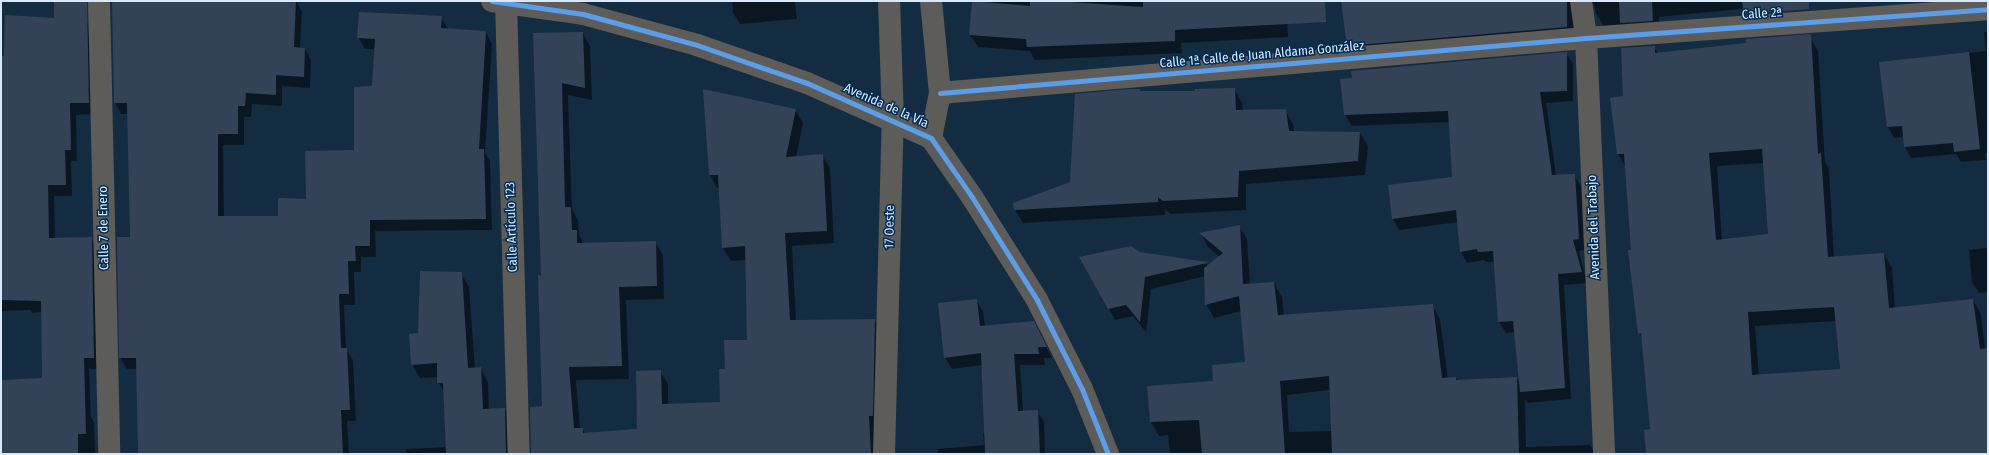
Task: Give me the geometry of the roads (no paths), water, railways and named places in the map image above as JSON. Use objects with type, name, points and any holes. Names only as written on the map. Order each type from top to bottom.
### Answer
[{"type":"street","name":"Calle 7 de Enero","points":[[99,1],[109,454]]},
{"type":"street","name":"17 Oeste","points":[[884,454],[893,120],[888,1]]},
{"type":"street","points":[[931,1],[940,93],[931,138]]},
{"type":"street","name":"Avenida del Trabajo","points":[[1581,1],[1586,38],[1604,454]]},
{"type":"street","name":"Avenida de la Vía","points":[[502,2],[583,7],[808,84],[893,120],[931,138],[972,197],[1037,300],[1082,389],[1108,454]]},
{"type":"street","name":"Calle Artículo 123","points":[[502,2],[519,454]]},
{"type":"street","name":"Calle 2ª","points":[[1586,38],[1988,9]]},
{"type":"street","name":"Calle 1ª Calle de Juan Aldama González","points":[[940,93],[1586,38]]}]
